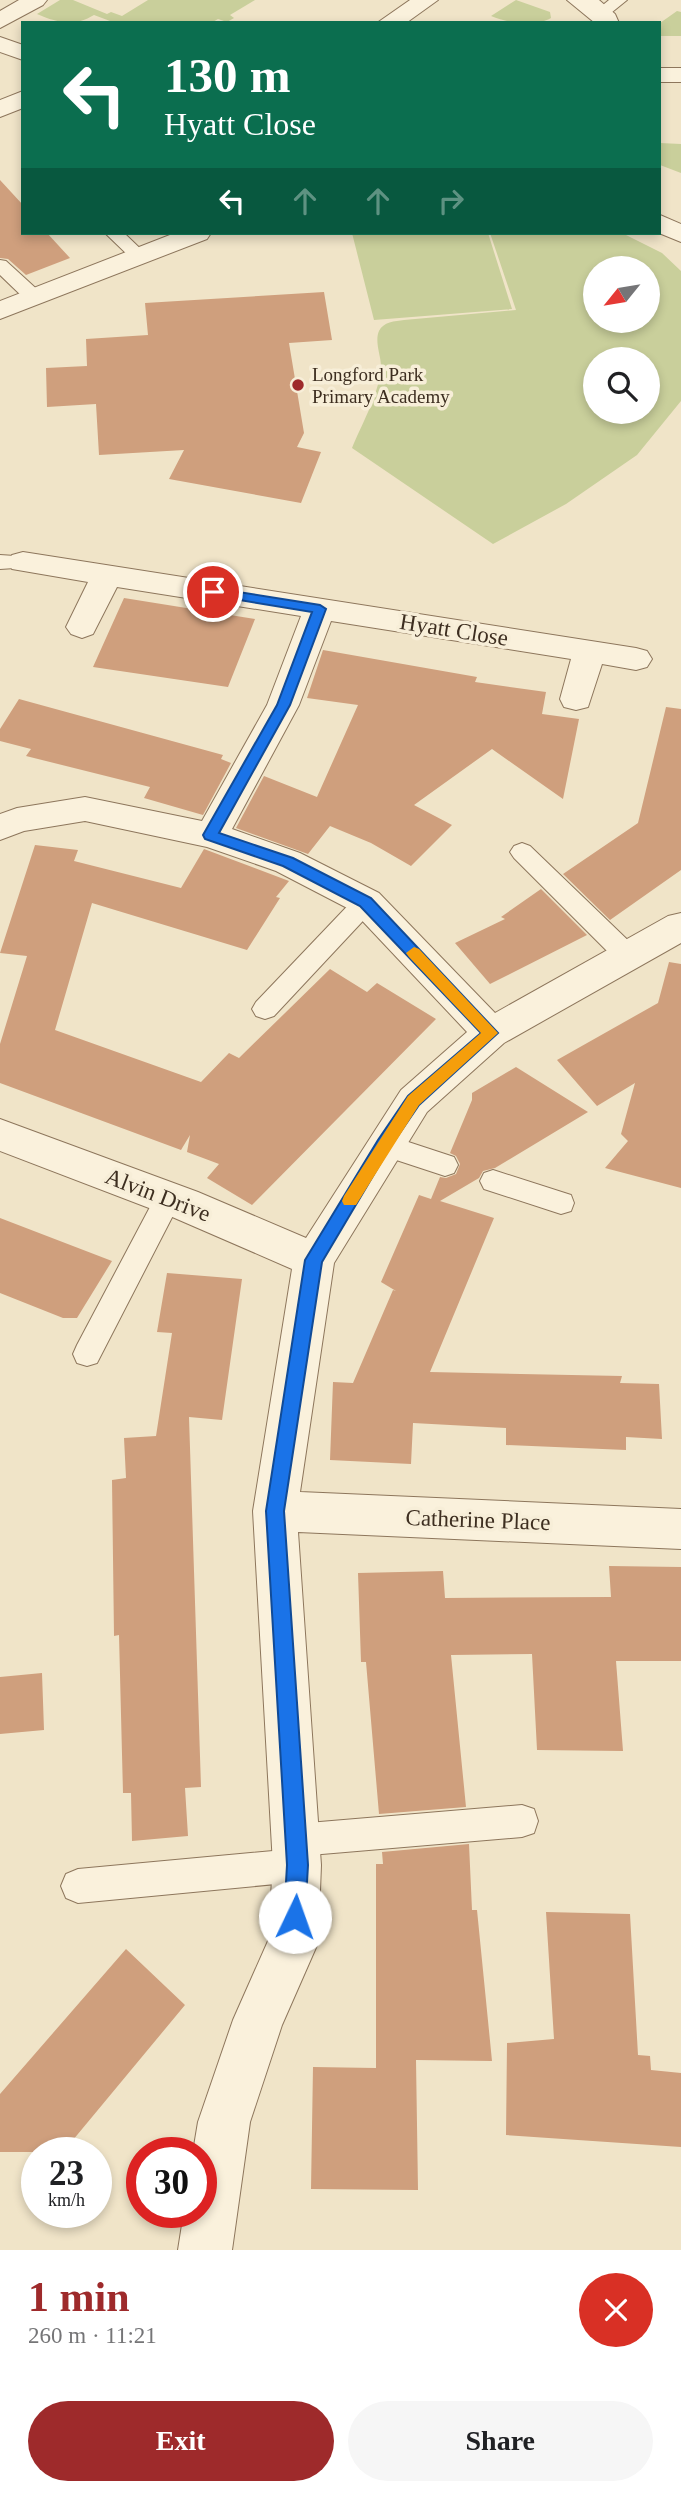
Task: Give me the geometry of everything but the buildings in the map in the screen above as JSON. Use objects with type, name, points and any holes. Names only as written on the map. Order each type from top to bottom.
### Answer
[{"type":"street","points":[[0,21],[36,0]]},
{"type":"street","points":[[392,21],[426,0]]},
{"type":"street","points":[[579,0],[609,12]]},
{"type":"street","points":[[0,44],[21,51]]},
{"type":"street","points":[[661,75],[681,75]]},
{"type":"street","points":[[0,110],[21,99]]},
{"type":"street","points":[[661,224],[681,234]]},
{"type":"street","points":[[0,311],[193,235]]},
{"type":"street","name":"Hyatt Close","points":[[11,562],[636,659]]},
{"type":"street","points":[[82,627],[107,575]]},
{"type":"street","points":[[211,835],[284,705],[320,609]]},
{"type":"street","points":[[576,699],[589,652]]},
{"type":"street","points":[[0,828],[17,820],[85,809],[211,835],[288,862],[366,902],[491,1033]]},
{"type":"street","points":[[205,2250],[225,2122],[258,2020],[293,1943],[297,1852],[275,1511],[314,1260],[414,1101],[491,1033],[681,926]]},
{"type":"street","name":"Alvin Drive","points":[[0,1135],[169,1198],[314,1260]]},
{"type":"street","name":"Catherine Place","points":[[275,1511],[681,1528]]},
{"type":"lane","points":[[116,235],[139,256]]},
{"type":"lane","points":[[0,265],[34,297]]},
{"type":"lane","points":[[522,852],[628,956]]},
{"type":"lane","points":[[265,1009],[366,902]]},
{"type":"lane","points":[[384,1145],[445,1165]]},
{"type":"lane","points":[[493,1181],[561,1203]]},
{"type":"lane","points":[[87,1354],[169,1198]]},
{"type":"lane","points":[[78,1886],[522,1821]]},
{"type":"green space","points":[[60,0],[73,0],[107,14],[111,12],[122,16],[148,0],[255,0],[230,15],[234,18],[229,21],[110,21],[94,15],[80,21],[59,21],[37,14]]},
{"type":"green space","points":[[516,0],[550,12],[551,18],[544,21],[505,21],[491,16]]},
{"type":"green space","points":[[677,11],[681,12],[681,36],[661,36],[661,22]]},
{"type":"green space","points":[[661,143],[681,144],[681,173],[661,165]]},
{"type":"green space","points":[[353,235],[489,235],[512,309],[374,320]]},
{"type":"green space","points":[[491,235],[626,235],[662,253],[681,271],[681,401],[637,455],[566,504],[493,544],[352,448],[379,379],[379,331],[390,322],[516,310]]},
{"type":"slow traffic","points":[[350,1201],[414,1101],[491,1033],[414,953]]},
{"type":"place","name":"Longford Park Primary Academy","points":[[298,385]]},
{"type":"route","points":[[213,592],[320,609],[284,705],[211,835],[288,862],[366,902],[491,1033],[414,1101],[314,1260],[275,1511],[298,1865],[295,1917]]}]
